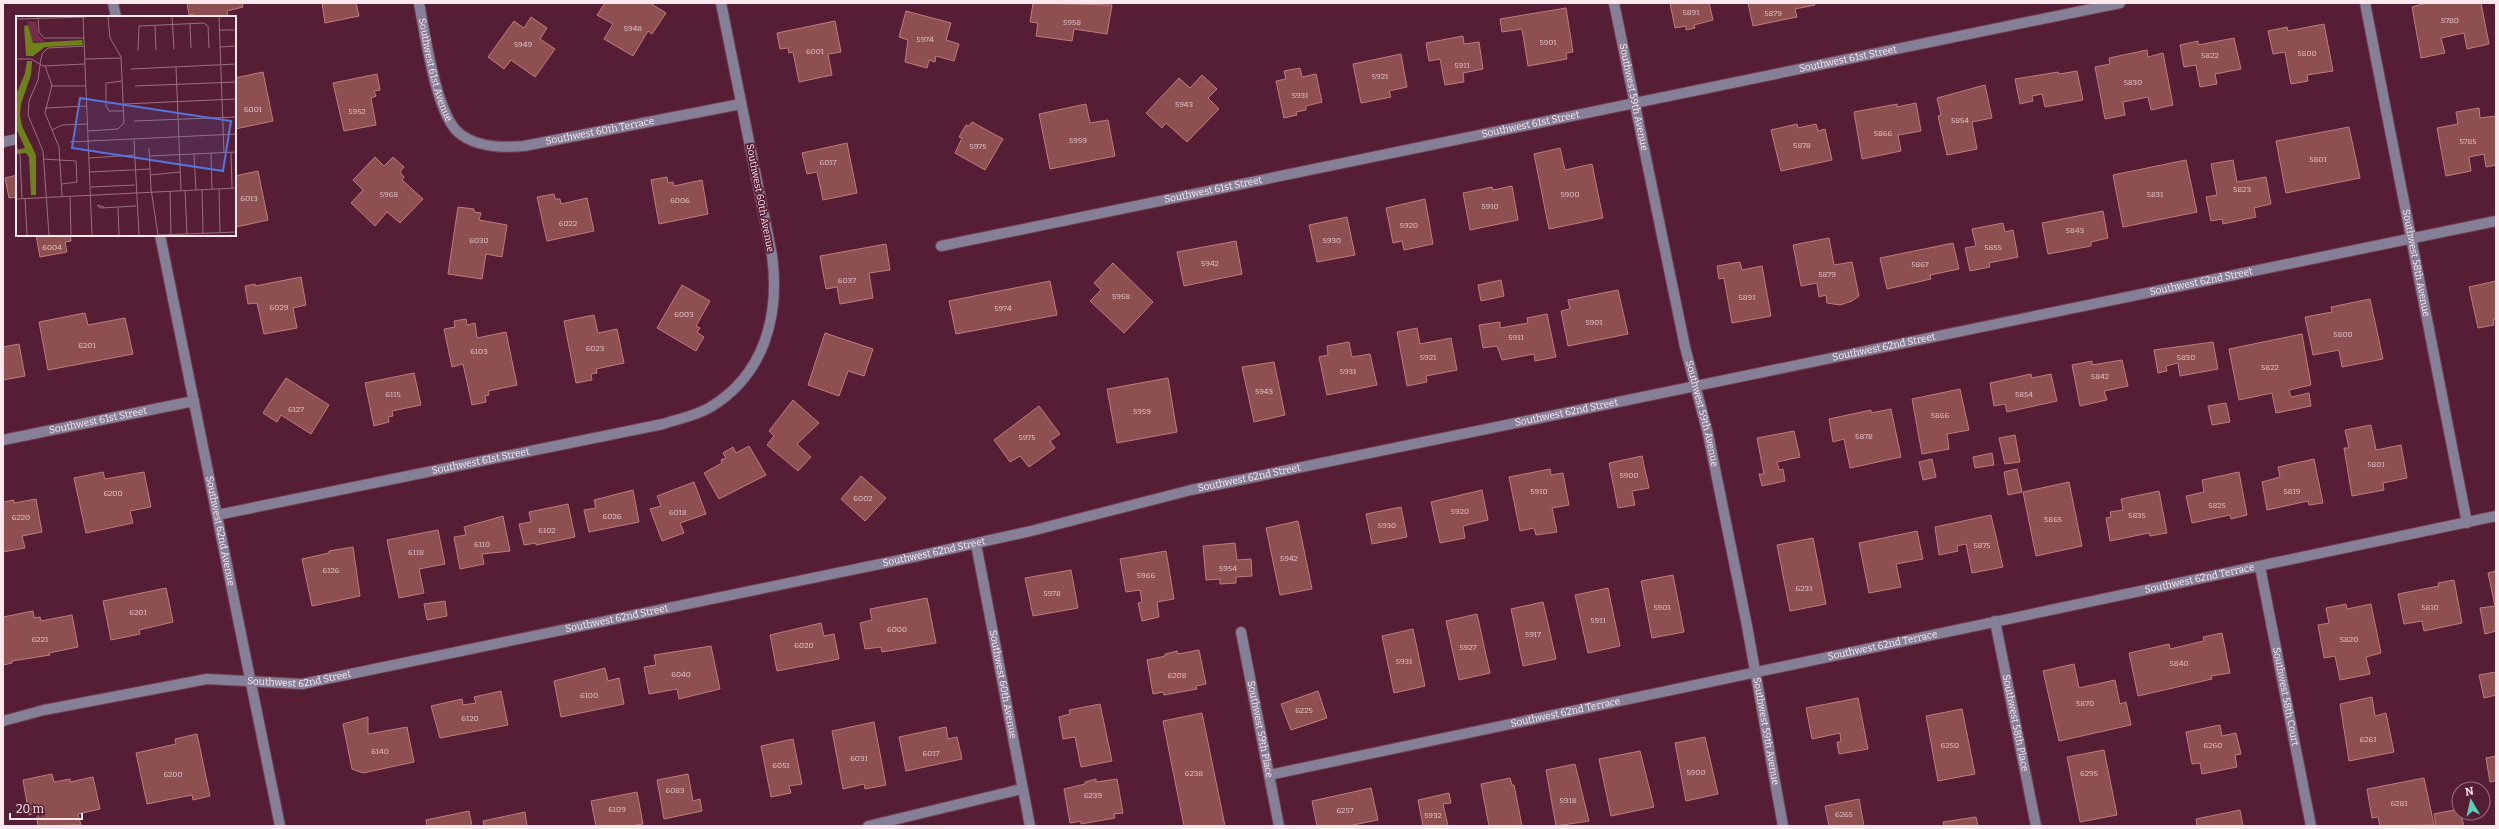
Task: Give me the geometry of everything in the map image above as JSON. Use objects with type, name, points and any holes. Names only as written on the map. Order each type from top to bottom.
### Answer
[{"type":"street","points":[[113,3],[116,16]]},
{"type":"street","name":"Southwest 61st Avenue","points":[[419,3],[440,95],[449,120],[459,133]]},
{"type":"street","name":"Southwest 60th Avenue","points":[[721,3],[772,255],[775,297],[773,314],[763,346],[752,365],[736,386]]},
{"type":"street","name":"Southwest 59th Avenue","points":[[1614,3],[1695,387],[1708,434],[1755,673],[1783,826]]},
{"type":"street","name":"Southwest 61st Street","points":[[940,246],[2120,3]]},
{"type":"street","name":"Southwest 58th Avenue","points":[[2365,3],[2467,523]]},
{"type":"street","name":"Southwest 60th Terrace","points":[[459,133],[487,145],[507,148],[742,104]]},
{"type":"street","points":[[3,142],[16,139]]},
{"type":"street","name":"Southwest 62nd Street","points":[[3,721],[44,710],[207,679],[302,684],[976,544],[1191,490],[2496,221]]},
{"type":"street","name":"Southwest 62nd Avenue","points":[[160,236],[280,826]]},
{"type":"street","name":"Southwest 61st Street","points":[[217,515],[663,424],[708,408],[736,386]]},
{"type":"street","name":"Southwest 61st Street","points":[[3,440],[194,401]]},
{"type":"street","name":"Southwest 62nd Terrace","points":[[1269,775],[2496,516]]},
{"type":"street","name":"Southwest 60th Avenue","points":[[976,544],[1030,826]]},
{"type":"street","name":"Southwest 58th Court","points":[[2260,567],[2311,826]]},
{"type":"street","name":"Southwest 58th Place","points":[[1995,621],[2036,826]]},
{"type":"street","name":"Southwest 59th Place","points":[[1241,632],[1279,826]]},
{"type":"street","points":[[868,826],[1022,789]]},
{"type":"building","points":[[187,3],[242,3],[243,7],[227,11],[228,16],[189,15]]},
{"type":"building","points":[[322,3],[356,3],[359,16],[325,23]]},
{"type":"building","points":[[605,3],[650,3],[666,13],[652,34],[648,31],[633,56],[604,39],[613,24],[597,15]]},
{"type":"building","points":[[1033,3],[1112,5],[1107,34],[1074,29],[1072,41],[1036,36],[1038,23],[1030,22]]},
{"type":"building","points":[[1670,3],[1709,3],[1713,20],[1694,25],[1695,28],[1686,30],[1686,26],[1675,28]]},
{"type":"building","points":[[1748,3],[1814,3],[1815,5],[1795,9],[1797,17],[1753,26]]},
{"type":"building","points":[[2426,3],[2481,3],[2489,44],[2467,49],[2464,33],[2441,38],[2445,53],[2421,58],[2412,7]]},
{"type":"building","points":[[1566,8],[1573,52],[1566,53],[1567,59],[1528,66],[1522,29],[1502,32],[1500,19]]},
{"type":"building","points":[[906,11],[951,23],[946,40],[959,44],[954,61],[936,56],[935,62],[929,60],[927,68],[905,62],[908,40],[899,37]]},
{"type":"building","points":[[531,17],[547,28],[540,39],[555,49],[535,77],[511,60],[504,69],[488,57],[514,21],[524,28]]},
{"type":"building","points":[[835,21],[841,52],[828,54],[832,75],[799,82],[793,52],[789,53],[788,48],[780,49],[777,33]]},
{"type":"building","points":[[2324,24],[2333,71],[2307,75],[2308,81],[2291,84],[2285,52],[2273,54],[2268,31],[2287,27],[2288,31]]},
{"type":"building","points":[[1463,36],[1464,44],[1479,42],[1483,69],[1463,73],[1464,82],[1445,85],[1440,59],[1429,61],[1426,43]]},
{"type":"building","points":[[2234,38],[2241,69],[2215,74],[2217,84],[2200,87],[2196,65],[2184,67],[2180,45],[2198,41],[2198,45]]},
{"type":"building","points":[[2147,50],[2148,57],[2163,53],[2173,105],[2151,110],[2148,97],[2123,102],[2125,115],[2105,119],[2095,67],[2110,64],[2109,58]]},
{"type":"building","points":[[1401,54],[1407,87],[1389,91],[1391,97],[1361,103],[1353,64]]},
{"type":"building","points":[[1300,68],[1302,77],[1316,74],[1322,102],[1306,106],[1306,110],[1296,112],[1297,115],[1284,118],[1276,81],[1286,79],[1284,71]]},
{"type":"building","points":[[2077,71],[2083,100],[2045,107],[2042,94],[2032,96],[2033,101],[2020,104],[2015,79],[2058,72],[2059,74]]},
{"type":"building","points":[[263,72],[273,121],[236,129],[236,78]]},
{"type":"building","points":[[377,74],[380,90],[374,91],[376,96],[371,98],[376,125],[344,131],[333,83]]},
{"type":"building","points":[[1202,75],[1217,89],[1208,98],[1219,109],[1187,142],[1166,123],[1162,128],[1146,113],[1179,78],[1190,88]]},
{"type":"building","points":[[1985,85],[1992,118],[1972,122],[1977,149],[1947,155],[1938,116],[1941,115],[1937,98]]},
{"type":"building","points":[[1916,103],[1921,131],[1898,135],[1901,151],[1862,159],[1854,112],[1897,104],[1897,107]]},
{"type":"building","points":[[1086,104],[1090,123],[1108,120],[1115,156],[1050,169],[1039,114]]},
{"type":"building","points":[[2479,108],[2480,118],[2496,116],[2496,165],[2486,167],[2484,154],[2469,157],[2471,171],[2446,176],[2437,128],[2458,124],[2456,112]]},
{"type":"building","points":[[972,122],[1003,139],[985,170],[955,153],[962,138],[959,137],[966,125],[969,126]]},
{"type":"building","points":[[1797,124],[1798,128],[1816,124],[1818,131],[1825,129],[1832,160],[1781,171],[1771,130]]},
{"type":"building","points":[[2349,127],[2360,178],[2286,193],[2276,141]]},
{"type":"building","points":[[847,143],[857,193],[823,200],[817,172],[807,174],[802,153]]},
{"type":"building","points":[[1560,148],[1565,170],[1592,164],[1603,218],[1549,229],[1534,154]]},
{"type":"building","points":[[375,157],[384,166],[393,157],[404,167],[400,172],[404,177],[402,180],[423,199],[400,223],[387,212],[375,226],[351,203],[363,190],[353,180]]},
{"type":"building","points":[[2186,160],[2197,212],[2123,227],[2113,175]]},
{"type":"building","points":[[2233,160],[2237,182],[2266,177],[2271,204],[2254,208],[2256,217],[2223,224],[2222,219],[2211,221],[2206,197],[2217,195],[2211,164]]},
{"type":"building","points":[[258,171],[268,220],[236,227],[236,176]]},
{"type":"building","points":[[16,175],[16,197],[9,198],[5,178]]},
{"type":"building","points":[[667,177],[668,183],[673,182],[674,186],[702,180],[708,214],[659,224],[651,180]]},
{"type":"building","points":[[1512,186],[1518,220],[1470,230],[1463,193],[1492,187],[1493,190]]},
{"type":"building","points":[[554,194],[555,199],[560,199],[561,204],[587,198],[594,231],[547,241],[537,197]]},
{"type":"building","points":[[1425,199],[1433,244],[1404,250],[1402,241],[1393,243],[1386,208]]},
{"type":"building","points":[[458,207],[474,209],[474,212],[481,213],[479,220],[507,225],[502,257],[486,254],[482,279],[448,274]]},
{"type":"building","points":[[2103,211],[2108,238],[2091,242],[2091,246],[2048,254],[2042,223]]},
{"type":"building","points":[[1347,217],[1355,255],[1317,262],[1309,225]]},
{"type":"building","points":[[2003,223],[2005,232],[2013,230],[2018,257],[1989,263],[1990,267],[1970,271],[1965,248],[1976,246],[1972,229]]},
{"type":"building","points":[[36,236],[70,236],[71,241],[65,242],[67,252],[40,257]]},
{"type":"building","points":[[1829,238],[1834,265],[1852,262],[1859,296],[1852,301],[1840,305],[1827,303],[1826,295],[1819,297],[1817,283],[1801,286],[1793,245]]},
{"type":"building","points":[[1236,241],[1242,274],[1184,286],[1177,252]]},
{"type":"building","points":[[1953,243],[1959,269],[1930,275],[1931,279],[1887,289],[1880,258]]},
{"type":"building","points":[[886,244],[890,270],[869,273],[873,298],[840,304],[837,287],[826,289],[820,256]]},
{"type":"building","points":[[1740,262],[1742,270],[1762,266],[1771,316],[1732,323],[1724,278],[1719,279],[1717,266]]},
{"type":"building","points":[[1113,263],[1153,302],[1124,333],[1090,301],[1101,290],[1094,283]]},
{"type":"building","points":[[301,277],[306,305],[293,308],[297,328],[264,334],[257,303],[248,304],[245,286],[255,284],[255,286]]},
{"type":"building","points":[[1501,280],[1504,296],[1481,301],[1478,285]]},
{"type":"building","points":[[1050,281],[1057,315],[956,334],[949,301]]},
{"type":"building","points":[[2496,281],[2496,319],[2493,319],[2494,325],[2478,328],[2469,287]]},
{"type":"building","points":[[682,285],[710,301],[696,326],[700,328],[697,332],[704,337],[696,351],[657,328]]},
{"type":"building","points":[[1618,290],[1628,334],[1568,346],[1561,311],[1570,309],[1568,300]]},
{"type":"building","points":[[2370,299],[2383,359],[2342,367],[2339,350],[2313,355],[2305,317],[2332,312],[2331,307]]},
{"type":"building","points":[[85,313],[88,325],[125,318],[133,354],[48,370],[39,322]]},
{"type":"building","points":[[1547,314],[1556,357],[1535,361],[1534,354],[1502,360],[1497,346],[1483,348],[1479,325],[1500,322],[1500,328],[1528,323],[1527,318]]},
{"type":"building","points":[[594,315],[598,333],[617,329],[624,363],[596,369],[597,373],[591,374],[592,380],[576,383],[564,321]]},
{"type":"building","points":[[466,319],[467,325],[475,323],[477,338],[506,332],[517,385],[488,391],[489,395],[485,396],[486,402],[472,405],[463,364],[452,367],[444,329],[455,327],[454,321]]},
{"type":"building","points":[[1417,328],[1420,344],[1451,338],[1457,370],[1426,376],[1427,382],[1407,386],[1397,332]]},
{"type":"building","points":[[825,333],[873,349],[864,376],[848,371],[839,396],[808,385]]},
{"type":"building","points":[[2302,334],[2311,385],[2289,390],[2291,397],[2309,393],[2311,406],[2276,413],[2272,393],[2239,400],[2229,349]]},
{"type":"building","points":[[1349,342],[1352,357],[1370,354],[1377,385],[1327,395],[1319,357],[1328,355],[1327,346]]},
{"type":"building","points":[[2213,342],[2218,369],[2180,376],[2178,363],[2166,366],[2167,371],[2158,373],[2154,350]]},
{"type":"building","points":[[19,344],[25,376],[3,380],[3,347]]},
{"type":"building","points":[[2122,360],[2128,386],[2104,391],[2107,400],[2080,406],[2072,365],[2092,361],[2092,365]]},
{"type":"building","points":[[1274,362],[1285,415],[1254,422],[1242,367]]},
{"type":"building","points":[[414,373],[421,405],[392,411],[393,416],[388,417],[389,422],[374,426],[365,383]]},
{"type":"building","points":[[2031,374],[2032,378],[2051,374],[2057,401],[2007,412],[2005,404],[1994,406],[1990,383]]},
{"type":"building","points":[[286,378],[329,405],[311,434],[281,415],[277,422],[263,413]]},
{"type":"building","points":[[1168,378],[1177,432],[1117,443],[1107,389]]},
{"type":"building","points":[[1960,389],[1969,430],[1947,434],[1949,449],[1922,454],[1912,399]]},
{"type":"building","points":[[793,400],[819,423],[797,444],[811,457],[798,471],[767,445],[774,436],[769,431]]},
{"type":"building","points":[[2226,403],[2230,422],[2212,425],[2208,406]]},
{"type":"building","points":[[1039,406],[1060,434],[1050,441],[1055,448],[1029,467],[1020,456],[1010,462],[994,440]]},
{"type":"building","points":[[1891,409],[1901,457],[1850,468],[1844,439],[1833,442],[1829,419],[1871,410],[1871,413]]},
{"type":"building","points":[[2371,425],[2376,450],[2401,445],[2407,478],[2383,483],[2384,490],[2352,496],[2344,448],[2349,448],[2345,430]]},
{"type":"building","points":[[1794,431],[1800,457],[1777,462],[1779,470],[1783,469],[1785,481],[1762,486],[1759,474],[1764,474],[1757,438]]},
{"type":"building","points":[[2015,435],[2020,462],[2005,464],[1999,438]]},
{"type":"building","points":[[749,446],[766,475],[719,499],[704,473],[722,463],[721,460],[726,458],[723,453],[733,447],[736,453]]},
{"type":"building","points":[[1992,453],[1994,465],[1975,468],[1973,457]]},
{"type":"building","points":[[1642,456],[1649,488],[1632,491],[1635,505],[1618,508],[1609,463]]},
{"type":"building","points":[[1932,459],[1936,477],[1923,480],[1919,462]]},
{"type":"building","points":[[2314,459],[2323,503],[2309,505],[2308,501],[2267,510],[2262,482],[2280,477],[2278,467]]},
{"type":"building","points":[[1550,469],[1551,475],[1563,473],[1569,505],[1552,508],[1557,532],[1536,535],[1534,528],[1520,531],[1509,477]]},
{"type":"building","points":[[2017,469],[2022,492],[2008,495],[2004,472]]},
{"type":"building","points":[[103,472],[105,479],[144,472],[151,507],[130,511],[133,523],[86,533],[74,478]]},
{"type":"building","points":[[2239,472],[2247,515],[2231,519],[2230,515],[2192,523],[2186,496],[2204,492],[2202,480]]},
{"type":"building","points":[[861,476],[886,498],[865,521],[841,499]]},
{"type":"building","points":[[694,482],[706,514],[680,523],[684,533],[662,541],[650,509],[661,506],[657,496]]},
{"type":"building","points":[[2069,482],[2082,546],[2036,556],[2023,492]]},
{"type":"building","points":[[633,490],[639,522],[589,532],[584,510],[596,508],[594,500]]},
{"type":"building","points":[[1482,490],[1488,520],[1463,526],[1465,538],[1440,543],[1431,502]]},
{"type":"building","points":[[2159,491],[2167,533],[2150,536],[2149,533],[2110,541],[2106,518],[2111,517],[2110,512],[2123,510],[2121,499]]},
{"type":"building","points":[[36,499],[42,532],[22,536],[25,548],[3,552],[3,502],[14,500],[14,503]]},
{"type":"building","points":[[568,504],[575,537],[536,545],[536,543],[524,545],[519,524],[531,522],[529,512]]},
{"type":"building","points":[[1401,507],[1407,537],[1372,544],[1366,514]]},
{"type":"building","points":[[1991,515],[2003,567],[1972,573],[1966,544],[1957,546],[1958,551],[1939,555],[1935,527]]},
{"type":"building","points":[[503,516],[510,551],[482,554],[484,564],[460,569],[454,537],[466,535],[464,527]]},
{"type":"building","points":[[1298,521],[1312,589],[1280,595],[1266,528]]},
{"type":"building","points":[[438,530],[445,564],[419,569],[424,593],[399,598],[387,540]]},
{"type":"building","points":[[1917,531],[1923,559],[1896,564],[1901,587],[1869,593],[1859,543]]},
{"type":"building","points":[[1813,538],[1826,604],[1790,611],[1777,545]]},
{"type":"building","points":[[1235,543],[1237,560],[1251,559],[1252,576],[1236,577],[1236,583],[1220,584],[1220,579],[1206,580],[1203,546]]},
{"type":"building","points":[[353,547],[360,596],[312,606],[302,559],[329,553],[329,551]]},
{"type":"building","points":[[1166,551],[1174,599],[1157,602],[1159,617],[1142,621],[1138,603],[1142,602],[1140,590],[1126,592],[1120,559]]},
{"type":"building","points":[[1071,570],[1078,608],[1033,616],[1025,578]]},
{"type":"building","points":[[2496,571],[2496,631],[2485,634],[2480,608],[2495,606],[2488,573]]},
{"type":"building","points":[[1673,575],[1684,632],[1652,638],[1641,581]]},
{"type":"building","points":[[2454,580],[2462,623],[2424,631],[2422,621],[2404,624],[2398,594],[2439,586],[2438,583]]},
{"type":"building","points":[[166,588],[173,622],[139,630],[140,634],[111,640],[103,601]]},
{"type":"building","points":[[1608,588],[1620,646],[1588,653],[1575,595]]},
{"type":"building","points":[[927,598],[936,643],[882,652],[881,647],[865,649],[860,623],[872,620],[870,609]]},
{"type":"building","points":[[445,601],[447,616],[427,620],[424,604]]},
{"type":"building","points":[[1543,602],[1556,659],[1523,666],[1511,609]]},
{"type":"building","points":[[2346,604],[2347,609],[2371,604],[2381,653],[2366,657],[2370,674],[2340,680],[2335,656],[2324,658],[2318,625],[2329,623],[2326,608]]},
{"type":"building","points":[[33,611],[34,618],[40,617],[41,621],[72,615],[78,647],[49,653],[50,655],[12,661],[12,663],[3,665],[3,617]]},
{"type":"building","points":[[1477,614],[1490,673],[1459,680],[1446,621]]},
{"type":"building","points":[[821,623],[824,636],[834,634],[839,659],[777,671],[770,635]]},
{"type":"building","points":[[1413,629],[1425,686],[1394,693],[1382,636]]},
{"type":"building","points":[[2222,633],[2230,673],[2211,676],[2212,679],[2138,696],[2129,653],[2169,644],[2170,649],[2204,641],[2203,637]]},
{"type":"building","points":[[711,646],[720,689],[679,699],[677,689],[649,694],[644,667],[656,665],[654,655]]},
{"type":"building","points":[[1199,650],[1206,684],[1196,686],[1197,689],[1164,695],[1163,692],[1153,694],[1147,660],[1165,656],[1165,654],[1177,651],[1178,654]]},
{"type":"building","points":[[2074,664],[2079,688],[2115,680],[2120,704],[2126,702],[2131,725],[2059,741],[2043,671]]},
{"type":"building","points":[[605,668],[608,681],[619,678],[624,704],[561,717],[554,681]]},
{"type":"building","points":[[2496,672],[2496,695],[2484,698],[2479,675]]},
{"type":"building","points":[[501,691],[508,725],[440,738],[431,706],[462,699],[463,705],[476,703],[474,697]]},
{"type":"building","points":[[1318,691],[1327,718],[1291,730],[1281,704]]},
{"type":"building","points":[[2372,697],[2375,716],[2386,713],[2394,752],[2349,761],[2340,704]]},
{"type":"building","points":[[1858,698],[1868,749],[1839,754],[1837,742],[1841,742],[1840,733],[1812,739],[1806,708]]},
{"type":"building","points":[[1100,704],[1112,761],[1081,767],[1075,737],[1063,739],[1059,717],[1070,714],[1069,710]]},
{"type":"building","points":[[1962,709],[1975,774],[1938,781],[1926,716]]},
{"type":"building","points":[[1202,713],[1225,826],[1184,826],[1163,721]]},
{"type":"building","points":[[368,717],[368,734],[407,727],[414,762],[363,773],[352,769],[343,724]]},
{"type":"building","points":[[874,722],[886,785],[865,789],[864,784],[843,789],[832,731]]},
{"type":"building","points":[[2220,725],[2222,736],[2236,733],[2241,754],[2235,755],[2237,767],[2202,774],[2200,763],[2192,764],[2186,732]]},
{"type":"building","points":[[946,727],[948,739],[957,737],[962,759],[906,771],[899,737]]},
{"type":"building","points":[[197,734],[210,796],[193,800],[192,795],[147,804],[136,753],[176,744],[175,739]]},
{"type":"building","points":[[1705,737],[1718,794],[1686,801],[1675,743]]},
{"type":"building","points":[[793,739],[802,784],[789,786],[791,793],[771,797],[761,746]]},
{"type":"building","points":[[2104,750],[2117,815],[2080,822],[2067,757]]},
{"type":"building","points":[[1640,751],[1654,807],[1611,816],[1599,759]]},
{"type":"building","points":[[2496,756],[2496,781],[2490,781],[2486,758]]},
{"type":"building","points":[[1575,764],[1589,821],[1556,826],[1546,770]]},
{"type":"building","points":[[52,774],[54,782],[70,779],[70,782],[93,777],[100,809],[78,814],[81,825],[38,826],[36,813],[29,815],[23,780]]},
{"type":"building","points":[[688,774],[693,801],[700,799],[702,811],[664,819],[657,780]]},
{"type":"building","points":[[1510,778],[1512,785],[1514,785],[1522,826],[1489,826],[1481,784]]},
{"type":"building","points":[[2424,778],[2434,825],[2380,826],[2378,817],[2372,818],[2367,789]]},
{"type":"building","points":[[1096,779],[1096,782],[1117,779],[1123,813],[1114,814],[1115,818],[1081,824],[1081,821],[1070,823],[1064,789],[1085,784],[1085,782]]},
{"type":"building","points":[[1371,788],[1378,820],[1348,826],[1317,826],[1312,801]]},
{"type":"building","points":[[637,792],[643,824],[631,826],[596,826],[591,801]]},
{"type":"building","points":[[1449,793],[1451,803],[1443,804],[1448,826],[1423,826],[1418,800]]},
{"type":"building","points":[[1859,799],[1864,826],[1829,826],[1825,806]]},
{"type":"building","points":[[2240,810],[2243,826],[2197,826],[2196,819]]},
{"type":"building","points":[[469,811],[472,826],[427,826],[426,820]]},
{"type":"building","points":[[2451,811],[2451,821],[2463,821],[2464,826],[2436,826],[2434,814]]},
{"type":"building","points":[[525,812],[527,826],[484,826],[483,821]]},
{"type":"building","points":[[1976,817],[1978,826],[1944,826],[1943,822]]}]
